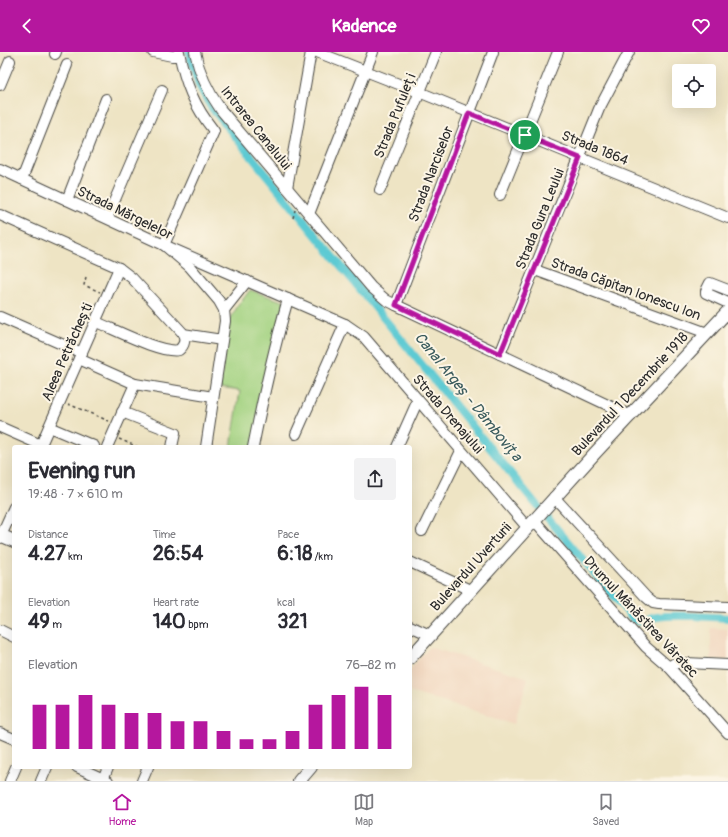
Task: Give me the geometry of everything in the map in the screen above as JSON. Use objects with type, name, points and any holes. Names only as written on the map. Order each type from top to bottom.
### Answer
[{"type":"main road","name":"Bulevardul 1 Decembrie 1918","points":[[554,497],[728,311]]},
{"type":"main road","name":"Bulevardul Uverturii","points":[[412,656],[554,497]]},
{"type":"main road","points":[[0,538],[12,541]]},
{"type":"main road","points":[[0,538],[12,548]]},
{"type":"main road","points":[[299,781],[309,769]]},
{"type":"street","points":[[153,52],[167,55],[179,54],[190,95],[198,110],[214,131],[164,245]]},
{"type":"street","name":"Intrarea Canalului","points":[[195,52],[200,70],[212,98],[221,110],[371,287],[386,300],[631,416]]},
{"type":"street","points":[[286,188],[311,52]]},
{"type":"street","name":"Strada 1864","points":[[317,52],[728,218]]},
{"type":"street","points":[[309,214],[373,52]]},
{"type":"street","name":"Strada Pufuleți","points":[[380,190],[436,52]]},
{"type":"street","name":"Strada Narciselor","points":[[396,305],[493,52]]},
{"type":"street","points":[[500,195],[558,52]]},
{"type":"street","name":"Strada Gura Leului","points":[[500,354],[599,109],[629,52]]},
{"type":"street","points":[[0,85],[10,61]]},
{"type":"street","points":[[22,179],[67,65]]},
{"type":"street","points":[[107,218],[162,90]]},
{"type":"street","points":[[67,200],[106,99]]},
{"type":"street","name":"Strada Mărgelelor","points":[[0,169],[164,245],[190,267],[219,301],[224,310]]},
{"type":"street","points":[[0,215],[119,268],[132,278],[184,334],[222,340]]},
{"type":"street","name":"Strada Drenajului","points":[[164,245],[345,324],[364,338],[461,451],[530,524]]},
{"type":"street","name":"Aleea Petrăchești","points":[[41,445],[119,268]]},
{"type":"street","name":"Strada Căpitan Ionescu Ion","points":[[535,270],[707,333]]},
{"type":"street","points":[[206,445],[225,321],[224,310],[247,281]]},
{"type":"street","points":[[728,290],[710,283],[706,291],[706,293],[728,303]]},
{"type":"street","points":[[253,445],[273,358],[274,346],[288,299]]},
{"type":"street","points":[[0,317],[135,384],[213,397]]},
{"type":"street","points":[[96,322],[148,344],[174,350],[179,350],[183,346],[184,334]]},
{"type":"street","points":[[296,434],[345,324]]},
{"type":"street","points":[[108,445],[135,384]]},
{"type":"street","points":[[398,445],[418,400]]},
{"type":"street","points":[[122,412],[175,432],[172,445]]},
{"type":"street","points":[[0,427],[39,445]]},
{"type":"street","points":[[49,427],[92,445]]},
{"type":"street","points":[[422,531],[461,451]]},
{"type":"street","points":[[554,497],[653,603],[728,607]]},
{"type":"street","points":[[0,538],[12,511]]},
{"type":"street","name":"Drumul Mânăstirea Văratec","points":[[530,524],[646,647],[669,667],[728,734]]},
{"type":"street","points":[[412,563],[470,590]]},
{"type":"street","points":[[412,627],[430,635]]},
{"type":"street","points":[[0,630],[12,636]]},
{"type":"street","points":[[669,667],[675,663],[728,665]]},
{"type":"street","points":[[0,733],[12,738]]},
{"type":"street","points":[[10,781],[15,769]]},
{"type":"street","points":[[41,781],[46,769]]},
{"type":"street","points":[[81,769],[105,780],[108,769]]},
{"type":"street","points":[[142,781],[147,769]]},
{"type":"path","points":[[293,218],[296,206]]},
{"type":"path","points":[[86,278],[84,285],[108,295]]},
{"type":"path","points":[[61,401],[117,425]]},
{"type":"path","points":[[112,436],[133,445]]},
{"type":"shaded area","points":[[711,628],[728,629],[728,660],[711,659]]},
{"type":"shaded area","points":[[429,647],[528,678],[514,724],[412,693],[412,668]]},
{"type":"green space","points":[[250,290],[285,302],[255,445],[231,445],[240,391],[220,388],[228,324],[237,307]]},
{"type":"waterway","name":"Canal Argeș - Dâmbovița","points":[[189,52],[199,85],[211,107],[535,503],[634,620],[644,621],[666,616],[728,618]]},
{"type":"route","points":[[469,113],[525,135],[580,158],[500,354],[396,305],[469,113]]}]
